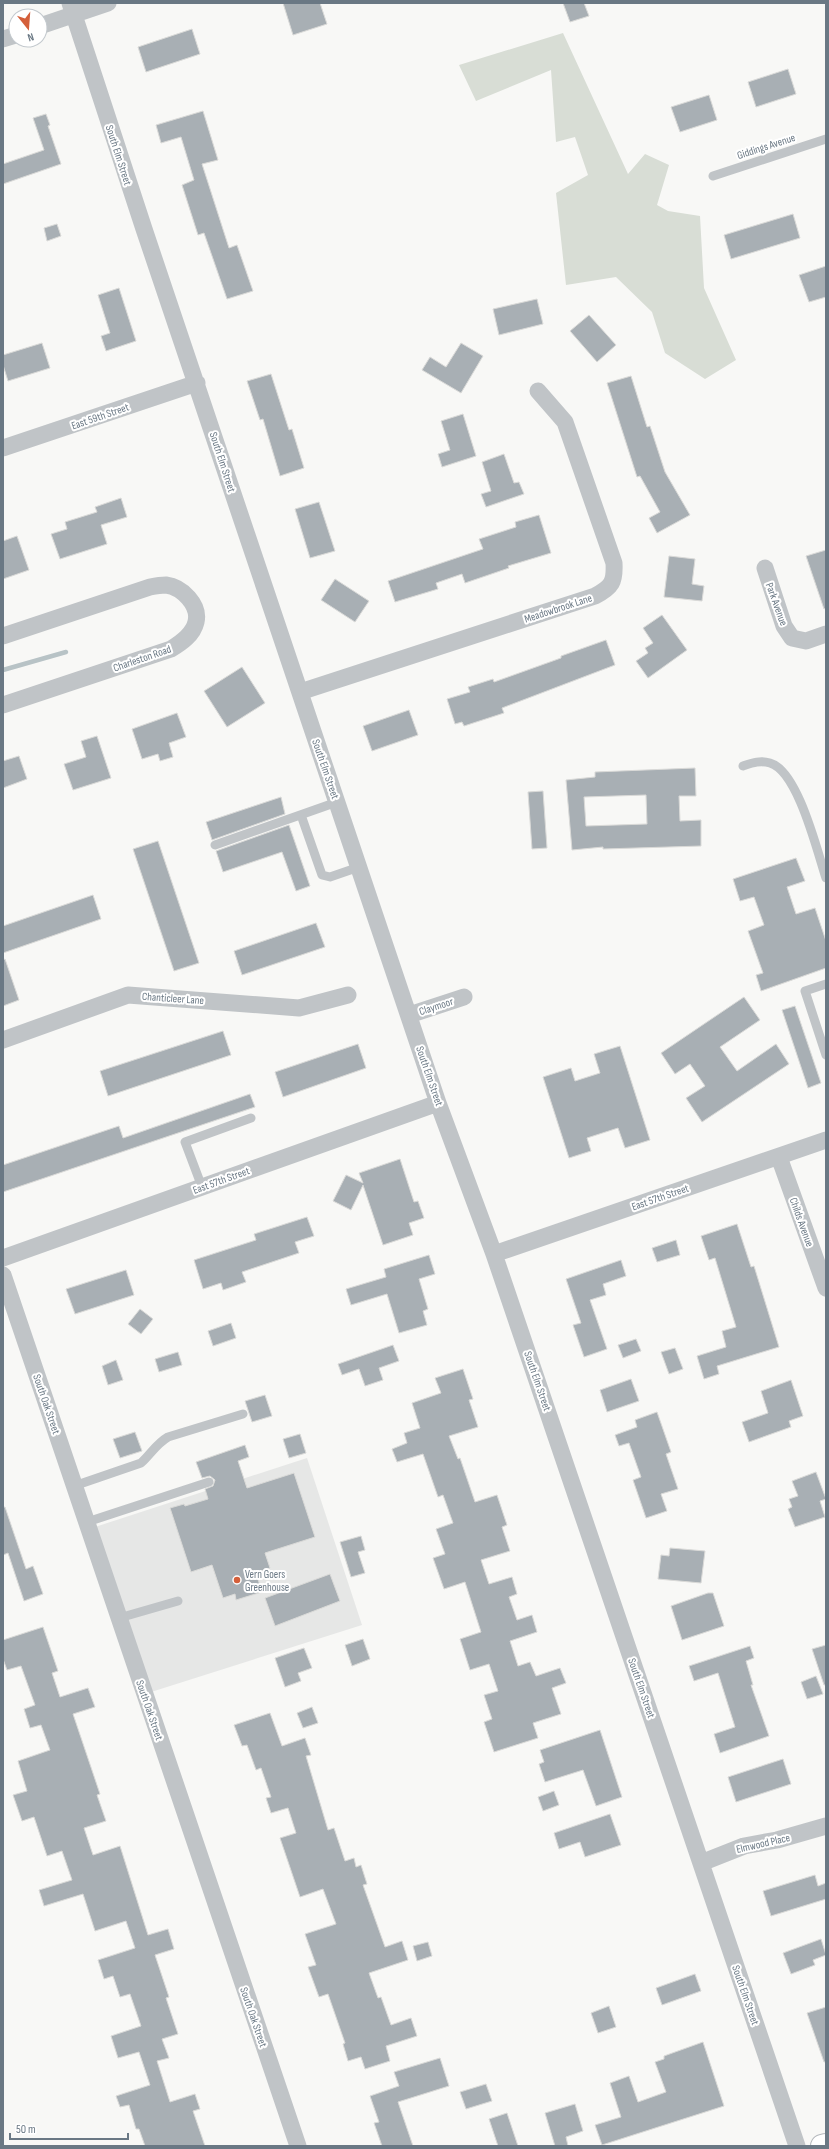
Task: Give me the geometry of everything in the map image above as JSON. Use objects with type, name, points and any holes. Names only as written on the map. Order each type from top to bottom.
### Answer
[{"type":"main road","points":[[822,2146],[826,2144]]},
{"type":"street","points":[[48,22],[72,9],[108,3]]},
{"type":"street","name":"South Elm Street","points":[[72,9],[144,229],[438,1103],[494,1254],[797,2146]]},
{"type":"street","name":"East 59th Street","points":[[3,448],[197,383]]},
{"type":"street","name":"Meadowbrook Lane","points":[[300,692],[595,596],[609,589],[615,575],[614,563],[565,422],[538,391]]},
{"type":"street","name":"Park Avenue","points":[[765,568],[784,626],[792,638],[806,641],[826,634]]},
{"type":"street","name":"Charleston Road","points":[[3,636],[150,587],[166,585],[179,590],[189,598],[195,610],[196,622],[190,633],[181,643],[171,649],[3,705]]},
{"type":"street","name":"Chanticleer Lane","points":[[3,1040],[128,995],[299,1008],[348,995]]},
{"type":"street","name":"Claymoor","points":[[409,1015],[464,997]]},
{"type":"street","name":"East 57th Street","points":[[3,1258],[438,1103]]},
{"type":"street","name":"East 57th Street","points":[[494,1254],[826,1140]]},
{"type":"street","name":"Childs Avenue","points":[[779,1157],[826,1288]]},
{"type":"street","name":"South Oak Street","points":[[3,1275],[298,2146]]},
{"type":"street","name":"Elmwood Place","points":[[701,1863],[744,1846],[777,1840],[826,1826]]},
{"type":"lane","name":"Giddings Avenue","points":[[713,176],[826,139]]},
{"type":"lane","points":[[743,766],[758,761],[771,763],[786,774],[796,789],[826,878]]},
{"type":"lane","points":[[216,845],[337,802]]},
{"type":"lane","points":[[301,815],[322,875],[330,877],[359,867]]},
{"type":"lane","points":[[826,984],[805,991],[826,1055]]},
{"type":"lane","points":[[202,1187],[185,1142],[251,1118]]},
{"type":"lane","points":[[74,1486],[141,1462],[149,1456],[159,1442],[168,1437],[243,1414]]},
{"type":"lane","points":[[87,1522],[208,1482]]},
{"type":"lane","points":[[119,1618],[178,1601]]},
{"type":"shaded area","points":[[563,33],[628,174],[645,154],[669,165],[657,205],[668,211],[700,216],[704,288],[736,360],[705,379],[665,353],[652,312],[616,277],[566,285],[556,193],[588,175],[575,137],[556,142],[551,70],[476,101],[459,65]]},
{"type":"shaded area","points":[[307,1458],[362,1625],[148,1693],[92,1528]]},
{"type":"building","points":[[283,3],[320,3],[327,24],[293,35]]},
{"type":"building","points":[[563,3],[584,3],[589,16],[570,22]]},
{"type":"building","points":[[192,29],[200,54],[146,72],[138,47]]},
{"type":"building","points":[[788,69],[796,94],[756,107],[748,82]]},
{"type":"building","points":[[709,95],[717,120],[680,132],[671,107]]},
{"type":"building","points":[[203,111],[218,160],[202,164],[229,248],[237,245],[253,291],[227,299],[204,233],[198,235],[182,185],[194,180],[181,137],[161,143],[156,125]]},
{"type":"building","points":[[46,114],[50,125],[48,126],[61,164],[3,184],[3,164],[44,150],[33,118]]},
{"type":"building","points":[[793,214],[800,238],[731,259],[724,235]]},
{"type":"building","points":[[57,224],[61,236],[47,241],[44,228]]},
{"type":"building","points":[[826,266],[826,297],[809,302],[799,275]]},
{"type":"building","points":[[119,288],[136,341],[106,351],[101,336],[110,333],[98,295]]},
{"type":"building","points":[[537,299],[543,324],[499,335],[493,309]]},
{"type":"building","points":[[589,315],[616,345],[597,362],[570,331]]},
{"type":"building","points":[[42,343],[50,368],[8,381],[3,365],[3,355]]},
{"type":"building","points":[[461,343],[483,356],[461,393],[422,370],[430,357],[446,367]]},
{"type":"building","points":[[271,374],[289,430],[292,429],[304,468],[280,476],[263,419],[260,420],[247,381]]},
{"type":"building","points":[[631,376],[647,427],[650,426],[665,472],[690,515],[657,533],[649,518],[660,512],[640,476],[637,477],[607,383]]},
{"type":"building","points":[[463,414],[476,456],[442,467],[438,454],[450,450],[441,421]]},
{"type":"building","points":[[504,454],[514,483],[519,482],[524,494],[486,507],[481,494],[491,491],[482,462]]},
{"type":"building","points":[[121,498],[127,517],[101,525],[107,544],[60,559],[51,534],[67,529],[65,522],[97,512],[95,507]]},
{"type":"building","points":[[319,502],[335,551],[310,558],[295,509]]},
{"type":"building","points":[[539,515],[551,553],[508,566],[509,568],[465,583],[462,574],[436,583],[438,589],[395,602],[388,581],[483,549],[479,539],[516,527],[515,522]]},
{"type":"building","points":[[17,536],[29,570],[3,579],[3,541]]},
{"type":"building","points":[[826,550],[826,608],[824,609],[806,556]]},
{"type":"building","points":[[669,556],[695,559],[692,584],[704,586],[702,601],[664,597]]},
{"type":"building","points":[[335,579],[369,601],[355,622],[321,600]]},
{"type":"building","points":[[662,615],[687,650],[648,678],[636,661],[648,653],[645,648],[653,643],[643,628]]},
{"type":"building","points":[[606,640],[615,665],[502,708],[504,713],[464,726],[462,722],[455,724],[447,699],[470,692],[468,687],[493,679],[494,682]]},
{"type":"building","points":[[242,667],[265,703],[227,727],[204,691]]},
{"type":"building","points":[[409,710],[418,735],[372,751],[363,726]]},
{"type":"building","points":[[177,713],[186,737],[169,743],[173,757],[160,761],[158,754],[142,759],[132,729]]},
{"type":"building","points":[[97,736],[111,778],[73,790],[64,764],[86,757],[81,741]]},
{"type":"building","points":[[19,756],[27,779],[3,788],[3,761]]},
{"type":"building","points":[[695,768],[696,796],[679,796],[680,821],[701,820],[701,846],[603,849],[603,847],[572,850],[566,780],[595,777],[595,772]],"holes":[[[646,795],[647,824],[586,826],[584,797]]]},
{"type":"building","points":[[543,791],[547,848],[532,849],[528,792]]},
{"type":"building","points":[[281,797],[285,814],[212,840],[206,822]]},
{"type":"building","points":[[289,825],[310,886],[296,891],[282,852],[223,872],[216,851]]},
{"type":"building","points":[[158,841],[199,963],[174,971],[133,849]]},
{"type":"building","points":[[796,858],[805,881],[787,887],[796,914],[815,908],[826,941],[826,968],[761,991],[756,975],[763,973],[748,931],[764,925],[754,897],[740,901],[733,879]]},
{"type":"building","points":[[93,895],[101,919],[3,953],[3,926]]},
{"type":"building","points":[[316,923],[325,947],[242,975],[234,951]]},
{"type":"building","points":[[5,959],[19,1000],[3,1006],[3,960]]},
{"type":"building","points":[[744,997],[760,1020],[720,1047],[737,1071],[776,1044],[789,1064],[702,1122],[686,1098],[705,1086],[690,1064],[675,1074],[661,1053]]},
{"type":"building","points":[[795,1006],[821,1083],[808,1088],[782,1010]]},
{"type":"building","points":[[223,1031],[231,1055],[108,1096],[100,1071]]},
{"type":"building","points":[[358,1044],[366,1068],[283,1097],[275,1072]]},
{"type":"building","points":[[620,1046],[650,1140],[625,1148],[618,1128],[587,1138],[591,1151],[569,1158],[543,1077],[571,1068],[575,1081],[600,1073],[594,1054]]},
{"type":"building","points":[[250,1094],[255,1107],[3,1192],[3,1165],[119,1126],[123,1138]]},
{"type":"building","points":[[400,1159],[414,1202],[418,1201],[424,1218],[409,1223],[413,1235],[383,1245],[363,1185],[351,1210],[333,1201],[346,1175],[363,1183],[359,1173]]},
{"type":"building","points":[[307,1217],[314,1236],[295,1242],[299,1253],[242,1272],[246,1282],[223,1290],[221,1283],[203,1289],[194,1260],[256,1240],[254,1234]]},
{"type":"building","points":[[737,1224],[751,1267],[754,1266],[779,1347],[717,1366],[719,1374],[704,1379],[697,1356],[726,1347],[722,1331],[736,1327],[715,1258],[709,1260],[701,1236]]},
{"type":"building","points":[[676,1240],[680,1255],[657,1262],[652,1248]]},
{"type":"building","points":[[429,1255],[435,1274],[419,1279],[428,1309],[423,1311],[427,1325],[399,1333],[387,1294],[351,1305],[346,1289],[386,1277],[384,1269]]},
{"type":"building","points":[[621,1260],[626,1276],[603,1284],[606,1295],[590,1300],[607,1349],[584,1357],[573,1325],[581,1323],[566,1279]]},
{"type":"building","points":[[126,1270],[134,1295],[75,1314],[66,1289]]},
{"type":"building","points":[[140,1309],[153,1319],[141,1334],[128,1324]]},
{"type":"building","points":[[231,1323],[236,1338],[213,1346],[208,1331]]},
{"type":"building","points":[[636,1339],[641,1351],[623,1358],[618,1345]]},
{"type":"building","points":[[393,1345],[399,1361],[379,1368],[383,1380],[365,1386],[359,1369],[342,1375],[338,1364]]},
{"type":"building","points":[[675,1348],[683,1369],[669,1374],[661,1352]]},
{"type":"building","points":[[178,1352],[182,1365],[159,1372],[155,1359]]},
{"type":"building","points":[[116,1360],[123,1380],[108,1385],[102,1366]]},
{"type":"building","points":[[463,1369],[473,1399],[469,1400],[478,1427],[449,1436],[458,1459],[460,1458],[475,1502],[497,1495],[507,1525],[502,1527],[510,1551],[481,1560],[489,1584],[512,1577],[517,1594],[509,1597],[517,1620],[532,1615],[537,1632],[510,1641],[518,1666],[530,1662],[536,1676],[560,1668],[566,1683],[552,1688],[561,1714],[533,1723],[538,1738],[494,1752],[484,1722],[492,1719],[484,1695],[498,1691],[489,1664],[470,1670],[460,1639],[481,1632],[465,1582],[444,1589],[433,1558],[445,1554],[436,1529],[453,1523],[443,1495],[438,1497],[423,1454],[397,1462],[392,1449],[407,1443],[404,1433],[420,1428],[412,1403],[441,1393],[435,1378]]},
{"type":"building","points":[[631,1379],[639,1401],[607,1412],[600,1390]]},
{"type":"building","points":[[791,1380],[803,1416],[789,1421],[791,1427],[749,1442],[742,1422],[768,1413],[761,1391]]},
{"type":"building","points":[[265,1395],[272,1416],[252,1422],[245,1401]]},
{"type":"building","points":[[657,1412],[671,1452],[666,1454],[678,1489],[661,1494],[667,1511],[646,1518],[633,1480],[641,1477],[629,1443],[619,1446],[615,1435],[637,1427],[635,1420]]},
{"type":"building","points":[[135,1432],[142,1451],[120,1458],[113,1439]]},
{"type":"building","points":[[300,1434],[306,1453],[289,1458],[283,1439]]},
{"type":"building","points":[[245,1445],[249,1457],[238,1461],[247,1488],[294,1473],[315,1537],[265,1553],[270,1568],[256,1573],[262,1592],[236,1600],[235,1594],[223,1598],[212,1565],[191,1572],[170,1508],[184,1504],[185,1506],[208,1499],[205,1489],[213,1486],[215,1480],[210,1476],[202,1478],[196,1462]]},
{"type":"building","points":[[816,1472],[826,1499],[820,1501],[825,1517],[795,1527],[788,1509],[792,1507],[789,1499],[798,1496],[792,1481]]},
{"type":"building","points":[[3,1507],[5,1507],[26,1569],[33,1566],[43,1594],[24,1601],[8,1553],[3,1555]]},
{"type":"building","points":[[361,1536],[365,1550],[358,1552],[365,1573],[351,1577],[340,1542]]},
{"type":"building","points":[[670,1548],[705,1551],[701,1583],[658,1579],[661,1555],[669,1556]]},
{"type":"building","points":[[330,1574],[340,1601],[275,1626],[265,1598]]},
{"type":"building","points":[[708,1593],[713,1593],[724,1626],[682,1640],[671,1606]]},
{"type":"building","points":[[43,1627],[58,1671],[52,1673],[60,1697],[88,1688],[95,1707],[73,1714],[100,1794],[97,1795],[106,1821],[84,1828],[93,1855],[120,1846],[148,1935],[168,1929],[174,1949],[155,1955],[169,1997],[166,1998],[178,2034],[162,2039],[169,2058],[157,2061],[170,2102],[195,2094],[200,2109],[193,2111],[205,2146],[145,2146],[139,2129],[136,2129],[129,2105],[120,2107],[116,2096],[150,2085],[139,2052],[118,2058],[111,2036],[141,2026],[130,1994],[120,1997],[113,1976],[104,1979],[98,1960],[135,1948],[126,1921],[95,1931],[83,1894],[44,1906],[39,1890],[72,1880],[62,1851],[47,1856],[34,1817],[22,1821],[13,1795],[27,1791],[18,1761],[50,1750],[41,1725],[30,1728],[24,1709],[35,1705],[21,1666],[7,1670],[3,1659],[3,1640]]},
{"type":"building","points":[[363,1639],[370,1659],[352,1666],[345,1645]]},
{"type":"building","points":[[826,1645],[826,1685],[824,1685],[812,1649]]},
{"type":"building","points":[[750,1646],[754,1658],[746,1661],[753,1685],[751,1685],[769,1736],[720,1753],[714,1734],[735,1727],[718,1673],[694,1681],[689,1666]]},
{"type":"building","points":[[304,1648],[312,1668],[298,1673],[301,1681],[285,1687],[275,1658]]},
{"type":"building","points":[[816,1676],[823,1694],[807,1699],[801,1682]]},
{"type":"building","points":[[312,1707],[318,1723],[303,1728],[297,1713]]},
{"type":"building","points":[[270,1713],[282,1746],[305,1738],[311,1755],[306,1756],[328,1830],[334,1828],[345,1861],[354,1858],[356,1867],[361,1865],[367,1884],[363,1885],[385,1947],[402,1941],[408,1960],[369,1973],[378,1998],[381,1997],[391,2025],[411,2018],[417,2036],[386,2046],[390,2061],[365,2069],[361,2057],[348,2061],[343,2044],[345,2043],[328,1994],[319,1997],[308,1967],[316,1965],[305,1934],[336,1924],[323,1889],[300,1897],[280,1838],[296,1833],[288,1808],[271,1813],[266,1798],[271,1797],[261,1768],[256,1770],[247,1745],[242,1746],[234,1725]]},
{"type":"building","points":[[600,1730],[622,1797],[596,1806],[583,1770],[545,1782],[539,1764],[544,1762],[540,1750]]},
{"type":"building","points":[[783,1759],[791,1784],[736,1802],[728,1777]]},
{"type":"building","points":[[554,1791],[559,1805],[543,1811],[538,1797]]},
{"type":"building","points":[[610,1814],[621,1845],[585,1857],[580,1842],[559,1849],[554,1833]]},
{"type":"building","points":[[815,1875],[818,1886],[826,1883],[826,1899],[771,1916],[763,1891]]},
{"type":"building","points":[[821,1939],[826,1955],[813,1960],[815,1965],[791,1974],[783,1953]]},
{"type":"building","points":[[428,1942],[432,1956],[417,1961],[413,1946]]},
{"type":"building","points":[[695,1974],[701,1991],[662,2005],[656,1988]]},
{"type":"building","points":[[609,2006],[616,2027],[598,2033],[591,2013]]},
{"type":"building","points":[[826,2007],[826,2062],[824,2062],[807,2013]]},
{"type":"building","points":[[703,2042],[724,2106],[602,2145],[595,2125],[621,2117],[610,2083],[629,2076],[638,2102],[666,2092],[655,2062],[664,2059],[664,2056]]},
{"type":"building","points":[[440,2058],[449,2086],[398,2102],[413,2146],[382,2146],[374,2123],[379,2122],[370,2096],[399,2086],[394,2072]]},
{"type":"building","points":[[486,2084],[492,2101],[466,2109],[460,2092]]},
{"type":"building","points":[[575,2104],[583,2131],[566,2137],[568,2146],[555,2146],[545,2113]]},
{"type":"building","points":[[507,2113],[518,2146],[498,2146],[489,2119]]},
{"type":"waterway","points":[[3,670],[66,652]]},
{"type":"place","name":"Vern Goers Greenhouse","points":[[237,1580]]}]
